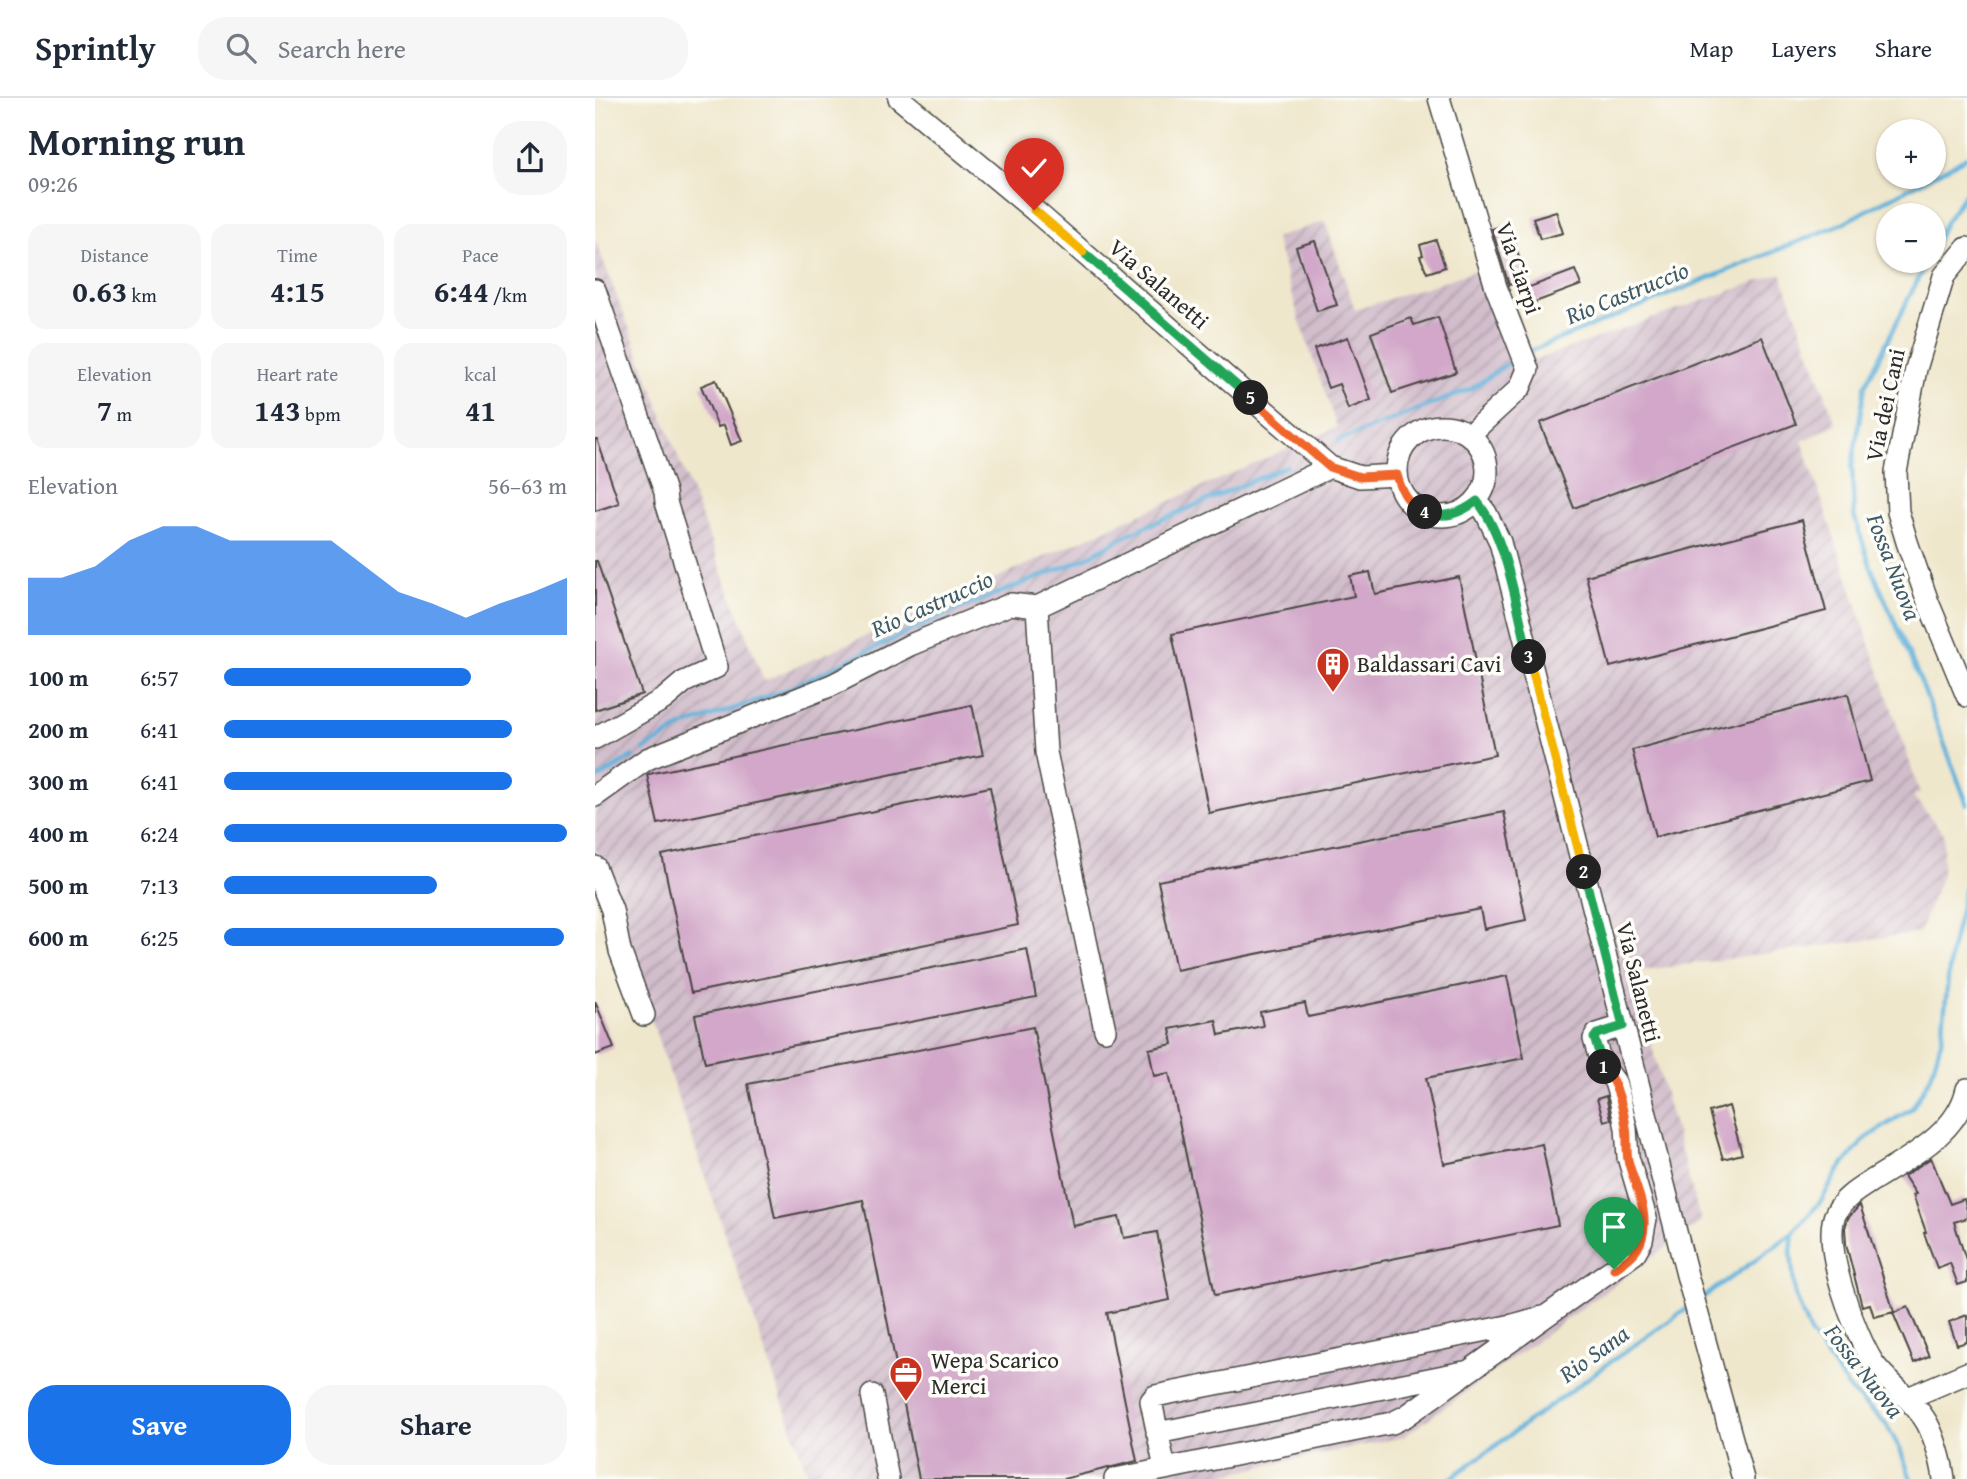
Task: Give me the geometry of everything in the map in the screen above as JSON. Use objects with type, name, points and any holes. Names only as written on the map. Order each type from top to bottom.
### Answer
[{"type":"street","name":"Via Salanetti","points":[[899,98],[1034,210],[1329,467],[1360,477],[1397,475]]},
{"type":"street","name":"Via Ciarpi","points":[[1439,98],[1496,288],[1528,369],[1520,388],[1470,434]]},
{"type":"street","name":"Via dei Cani","points":[[1967,248],[1944,276],[1916,369],[1896,472],[1898,512],[1907,542],[1928,602],[1967,696]]},
{"type":"street","points":[[595,290],[666,492],[666,502],[717,667],[684,682],[664,699],[595,738]]},
{"type":"street","points":[[1441,425],[1456,427],[1470,434],[1480,445],[1486,459],[1486,481],[1477,501],[1451,516],[1436,516],[1409,502],[1401,490],[1397,475],[1398,460],[1414,435],[1441,425]]},
{"type":"street","points":[[595,796],[647,759],[832,685],[910,645],[1011,604],[1037,607],[1329,467]]},
{"type":"street","name":"Via Salanetti","points":[[1477,501],[1500,542],[1687,1275],[1743,1479]]},
{"type":"street","points":[[1037,607],[1046,752],[1105,1030]]},
{"type":"street","points":[[595,867],[612,910],[620,951],[644,1015]]},
{"type":"street","points":[[1115,1479],[1392,1423],[1406,1416],[1634,1254],[1642,1240],[1646,1218],[1628,1157],[1624,1116],[1615,1082],[1601,1063],[1594,1038],[1597,1034],[1623,1026]]},
{"type":"street","points":[[1944,1479],[1928,1424],[1908,1398],[1875,1365],[1856,1332],[1839,1281],[1833,1247],[1833,1216],[1846,1197],[1945,1130],[1964,1101],[1967,1089]]},
{"type":"street","points":[[1165,1469],[1151,1401],[1155,1396],[1513,1325],[1546,1316]]},
{"type":"street","points":[[1157,1433],[1471,1370]]},
{"type":"street","points":[[1908,1398],[1967,1373]]},
{"type":"street","points":[[872,1395],[888,1479]]},
{"type":"shaded area","points":[[1325,221],[1355,310],[1478,270],[1491,308],[1511,299],[1535,360],[1781,273],[1836,424],[1802,441],[1920,793],[1913,796],[1944,834],[1942,875],[1919,933],[1631,972],[1701,1222],[1403,1437],[1202,1479],[809,1479],[595,856],[595,239],[764,681],[1337,427],[1302,328],[1275,238]]},
{"type":"building","points":[[1556,211],[1563,233],[1540,239],[1533,218]]},
{"type":"building","points":[[1510,224],[1525,280],[1509,285],[1492,229]]},
{"type":"building","points":[[1436,240],[1445,267],[1427,273],[1420,256],[1423,255],[1420,245]]},
{"type":"building","points":[[1315,241],[1337,305],[1317,311],[1296,247]]},
{"type":"building","points":[[1575,270],[1581,285],[1530,304],[1524,289]]},
{"type":"building","points":[[1438,317],[1456,372],[1392,393],[1371,333],[1411,318],[1414,325]]},
{"type":"building","points":[[1348,337],[1371,400],[1348,409],[1339,384],[1328,388],[1314,349]]},
{"type":"building","points":[[1762,337],[1796,424],[1574,508],[1540,423]]},
{"type":"building","points":[[716,380],[742,441],[731,445],[724,425],[718,427],[701,386]]},
{"type":"building","points":[[595,439],[619,503],[595,511]]},
{"type":"building","points":[[1802,520],[1826,611],[1610,667],[1586,576]]},
{"type":"building","points":[[595,561],[642,694],[595,710]]},
{"type":"building","name":"Baldassari Cavi","points":[[1370,572],[1375,594],[1459,577],[1495,755],[1209,813],[1172,634],[1354,596],[1350,576]]},
{"type":"building","points":[[1848,694],[1870,781],[1655,837],[1632,750]]},
{"type":"building","points":[[972,705],[983,755],[658,824],[647,775],[649,774]]},
{"type":"building","points":[[990,787],[1018,925],[691,993],[662,855]]},
{"type":"building","points":[[1504,812],[1526,920],[1484,929],[1480,909],[1176,970],[1158,881]]},
{"type":"building","points":[[1027,949],[1036,997],[705,1063],[695,1015]]},
{"type":"building","points":[[1507,976],[1524,1058],[1426,1078],[1444,1164],[1542,1144],[1558,1225],[1215,1295],[1169,1073],[1154,1076],[1149,1049],[1173,1044],[1170,1029],[1216,1020],[1219,1035],[1263,1026],[1260,1012],[1305,1003],[1308,1017]]},
{"type":"building","points":[[595,1001],[614,1048],[595,1055]]},
{"type":"building","points":[[1033,1027],[1073,1226],[1119,1217],[1124,1238],[1157,1232],[1170,1300],[1107,1313],[1137,1461],[1063,1479],[919,1479],[863,1200],[775,1218],[748,1084]]},
{"type":"building","points":[[1606,1096],[1611,1119],[1604,1121],[1597,1099]]},
{"type":"building","points":[[1729,1106],[1742,1154],[1723,1159],[1709,1112]]},
{"type":"building","points":[[1931,1158],[1950,1204],[1964,1199],[1967,1210],[1967,1218],[1954,1222],[1967,1263],[1967,1282],[1958,1285],[1950,1263],[1937,1268],[1913,1195],[1916,1194],[1904,1176]]},
{"type":"building","points":[[1860,1205],[1894,1312],[1874,1317],[1870,1304],[1862,1306],[1846,1244],[1845,1228],[1848,1218]]},
{"type":"building","points":[[1908,1307],[1929,1356],[1914,1363],[1893,1313]]},
{"type":"building","points":[[1967,1315],[1967,1342],[1957,1345],[1949,1322]]},
{"type":"waterway","name":"Rio Castruccio","points":[[1946,168],[1967,157]]},
{"type":"waterway","name":"Rio Castruccio","points":[[1528,352],[1839,225],[1907,189]]},
{"type":"waterway","name":"Fossa Nuova","points":[[1946,221],[1967,191]]},
{"type":"waterway","name":"Fossa Nuova","points":[[1921,273],[1865,386],[1852,466],[1854,515],[1870,565],[1921,682],[1967,804]]},
{"type":"waterway","name":"Rio Castruccio","points":[[1338,441],[1471,389],[1517,357]]},
{"type":"waterway","name":"Rio Castruccio","points":[[644,750],[682,727],[787,690],[946,614],[1082,560],[1131,533],[1287,466]]},
{"type":"waterway","name":"Rio Castruccio","points":[[595,779],[633,756]]},
{"type":"waterway","name":"Fossa Nuova","points":[[1911,1479],[1900,1449],[1886,1424],[1850,1390],[1809,1331],[1795,1294],[1791,1252],[1793,1233],[1821,1201],[1839,1170],[1865,1139],[1912,1108],[1931,1076],[1942,1037],[1951,951],[1967,880]]},
{"type":"waterway","name":"Rio Sana","points":[[1701,1299],[1793,1233]]},
{"type":"waterway","name":"Rio Sana","points":[[1450,1479],[1688,1308]]},
{"type":"place","name":"Baldassari Cavi","points":[[1333,694]]},
{"type":"place","name":"Wepa Scarico Merci","points":[[906,1403]]},
{"type":"route","points":[[1034,210],[1329,467],[1360,477],[1397,475],[1401,490],[1409,502],[1436,516],[1451,516],[1477,501],[1486,513],[1500,542],[1623,1026],[1597,1034],[1594,1038],[1601,1063],[1615,1082],[1620,1099],[1628,1157],[1646,1218],[1642,1240],[1634,1254],[1614,1269]]}]
